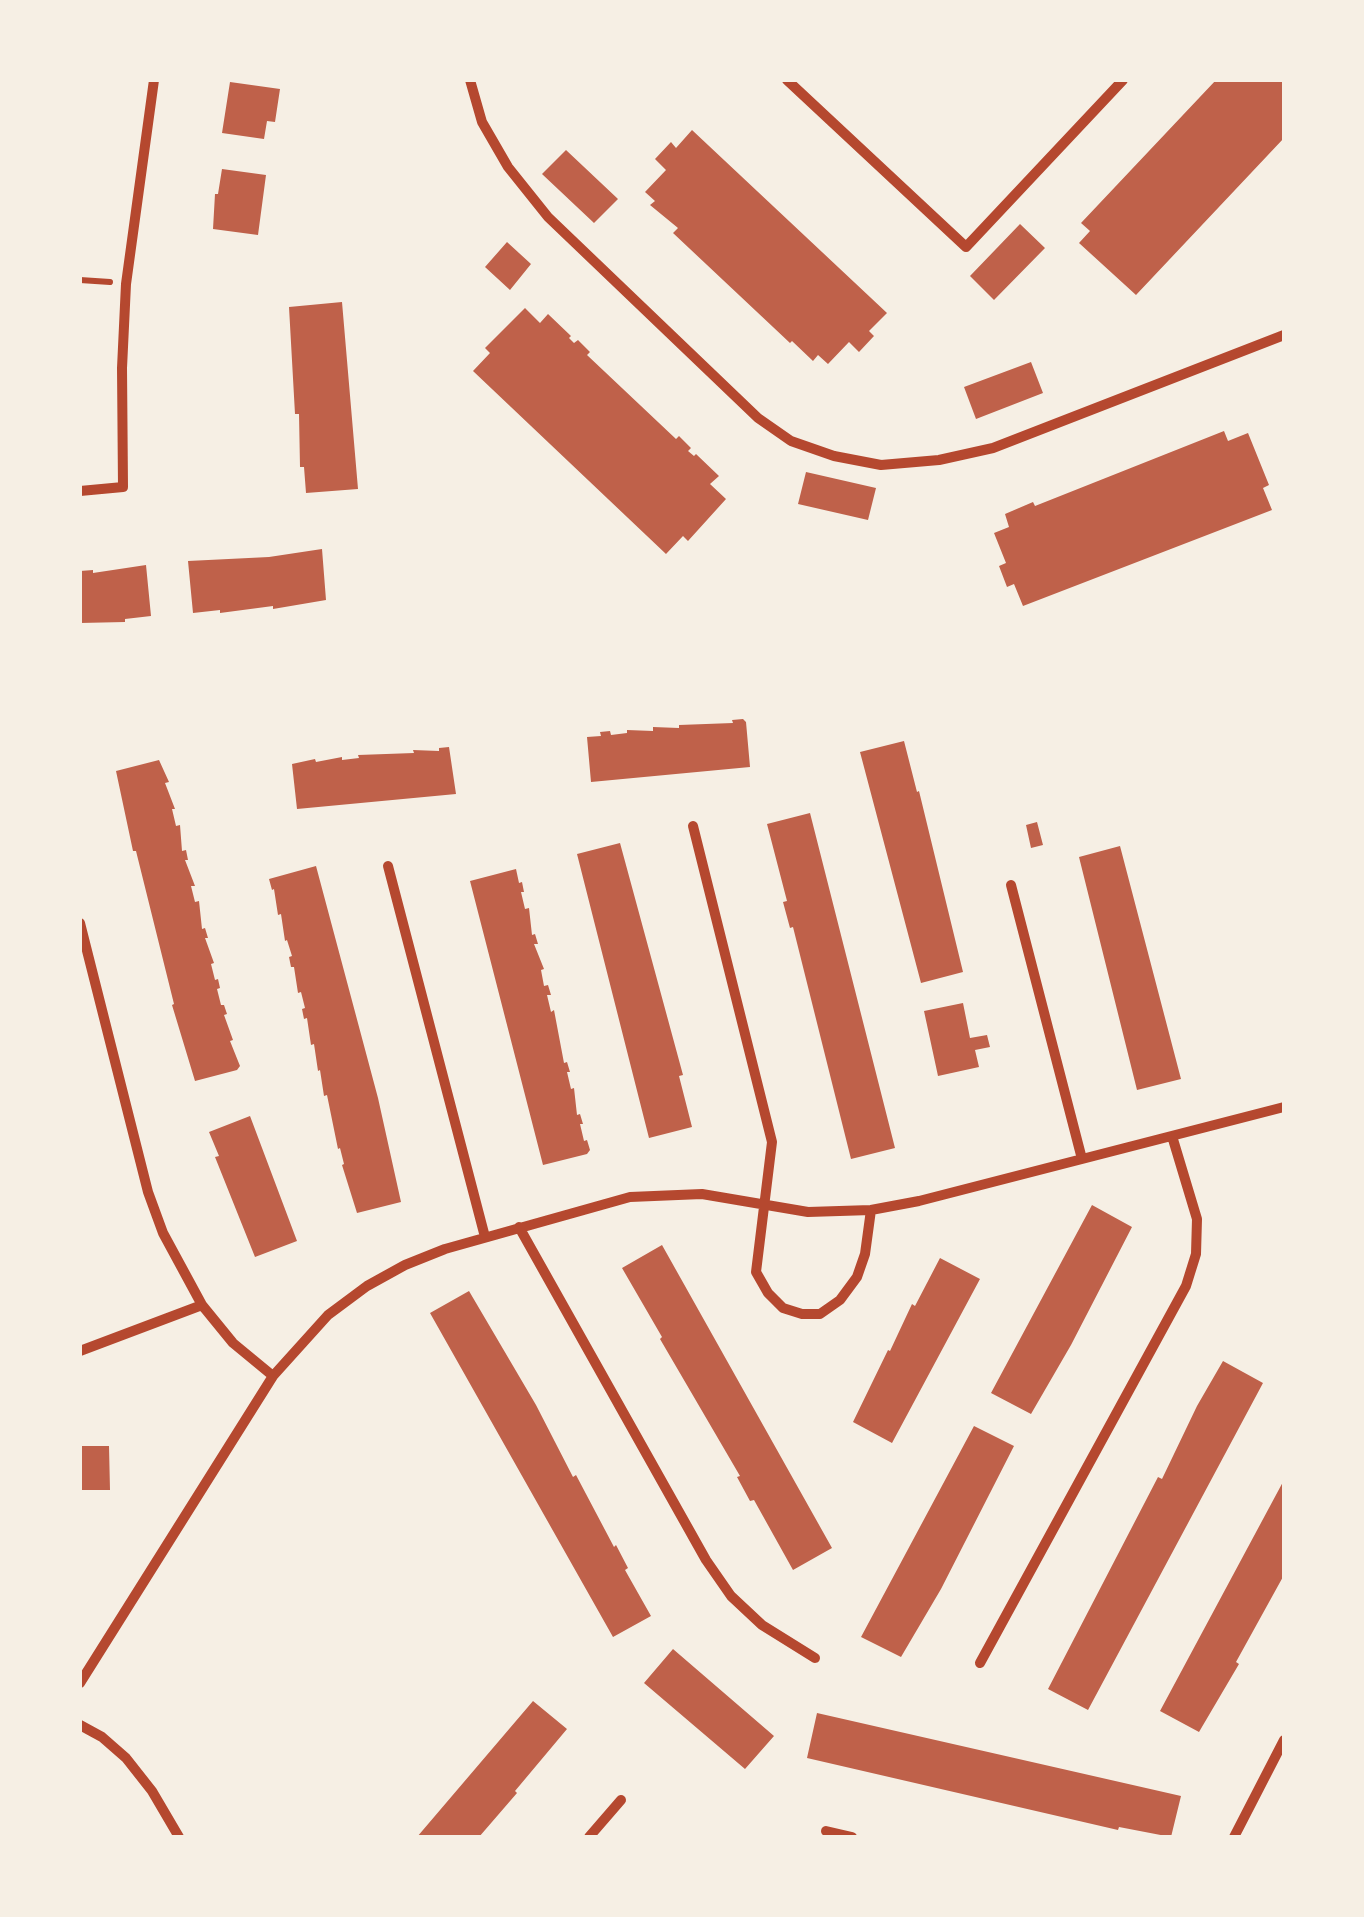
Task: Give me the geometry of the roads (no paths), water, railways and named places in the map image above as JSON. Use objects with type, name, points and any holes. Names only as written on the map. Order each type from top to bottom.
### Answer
[{"type":"street","points":[[80,491],[124,487],[122,368],[126,284],[154,80]]},
{"type":"street","points":[[470,80],[482,122],[508,168],[548,217],[758,418],[792,440],[834,456],[881,464],[939,460],[993,448],[1284,335]]},
{"type":"street","points":[[788,80],[966,247],[1124,80]]},
{"type":"street","points":[[694,826],[772,1142],[756,1272],[768,1293],[784,1308],[802,1314],[820,1314],[840,1300],[857,1277],[865,1254],[871,1210]]},
{"type":"street","points":[[388,866],[485,1237]]},
{"type":"street","points":[[1011,885],[1082,1159]]},
{"type":"street","points":[[80,923],[148,1192],[176,1260],[202,1305],[233,1343],[273,1376]]},
{"type":"street","points":[[80,1682],[273,1376],[328,1315],[404,1265],[485,1237],[630,1197],[702,1194],[823,1212],[871,1210],[1284,1107]]},
{"type":"street","points":[[980,1662],[1186,1286],[1196,1254],[1197,1219],[1172,1136]]},
{"type":"street","points":[[518,1228],[706,1560],[731,1596],[762,1625],[815,1658]]},
{"type":"street","points":[[80,1351],[202,1305]]},
{"type":"street","points":[[80,1726],[126,1758],[180,1837]]},
{"type":"street","points":[[1234,1837],[1284,1740]]},
{"type":"street","points":[[590,1837],[621,1800]]},
{"type":"street","points":[[826,1831],[852,1837]]}]
